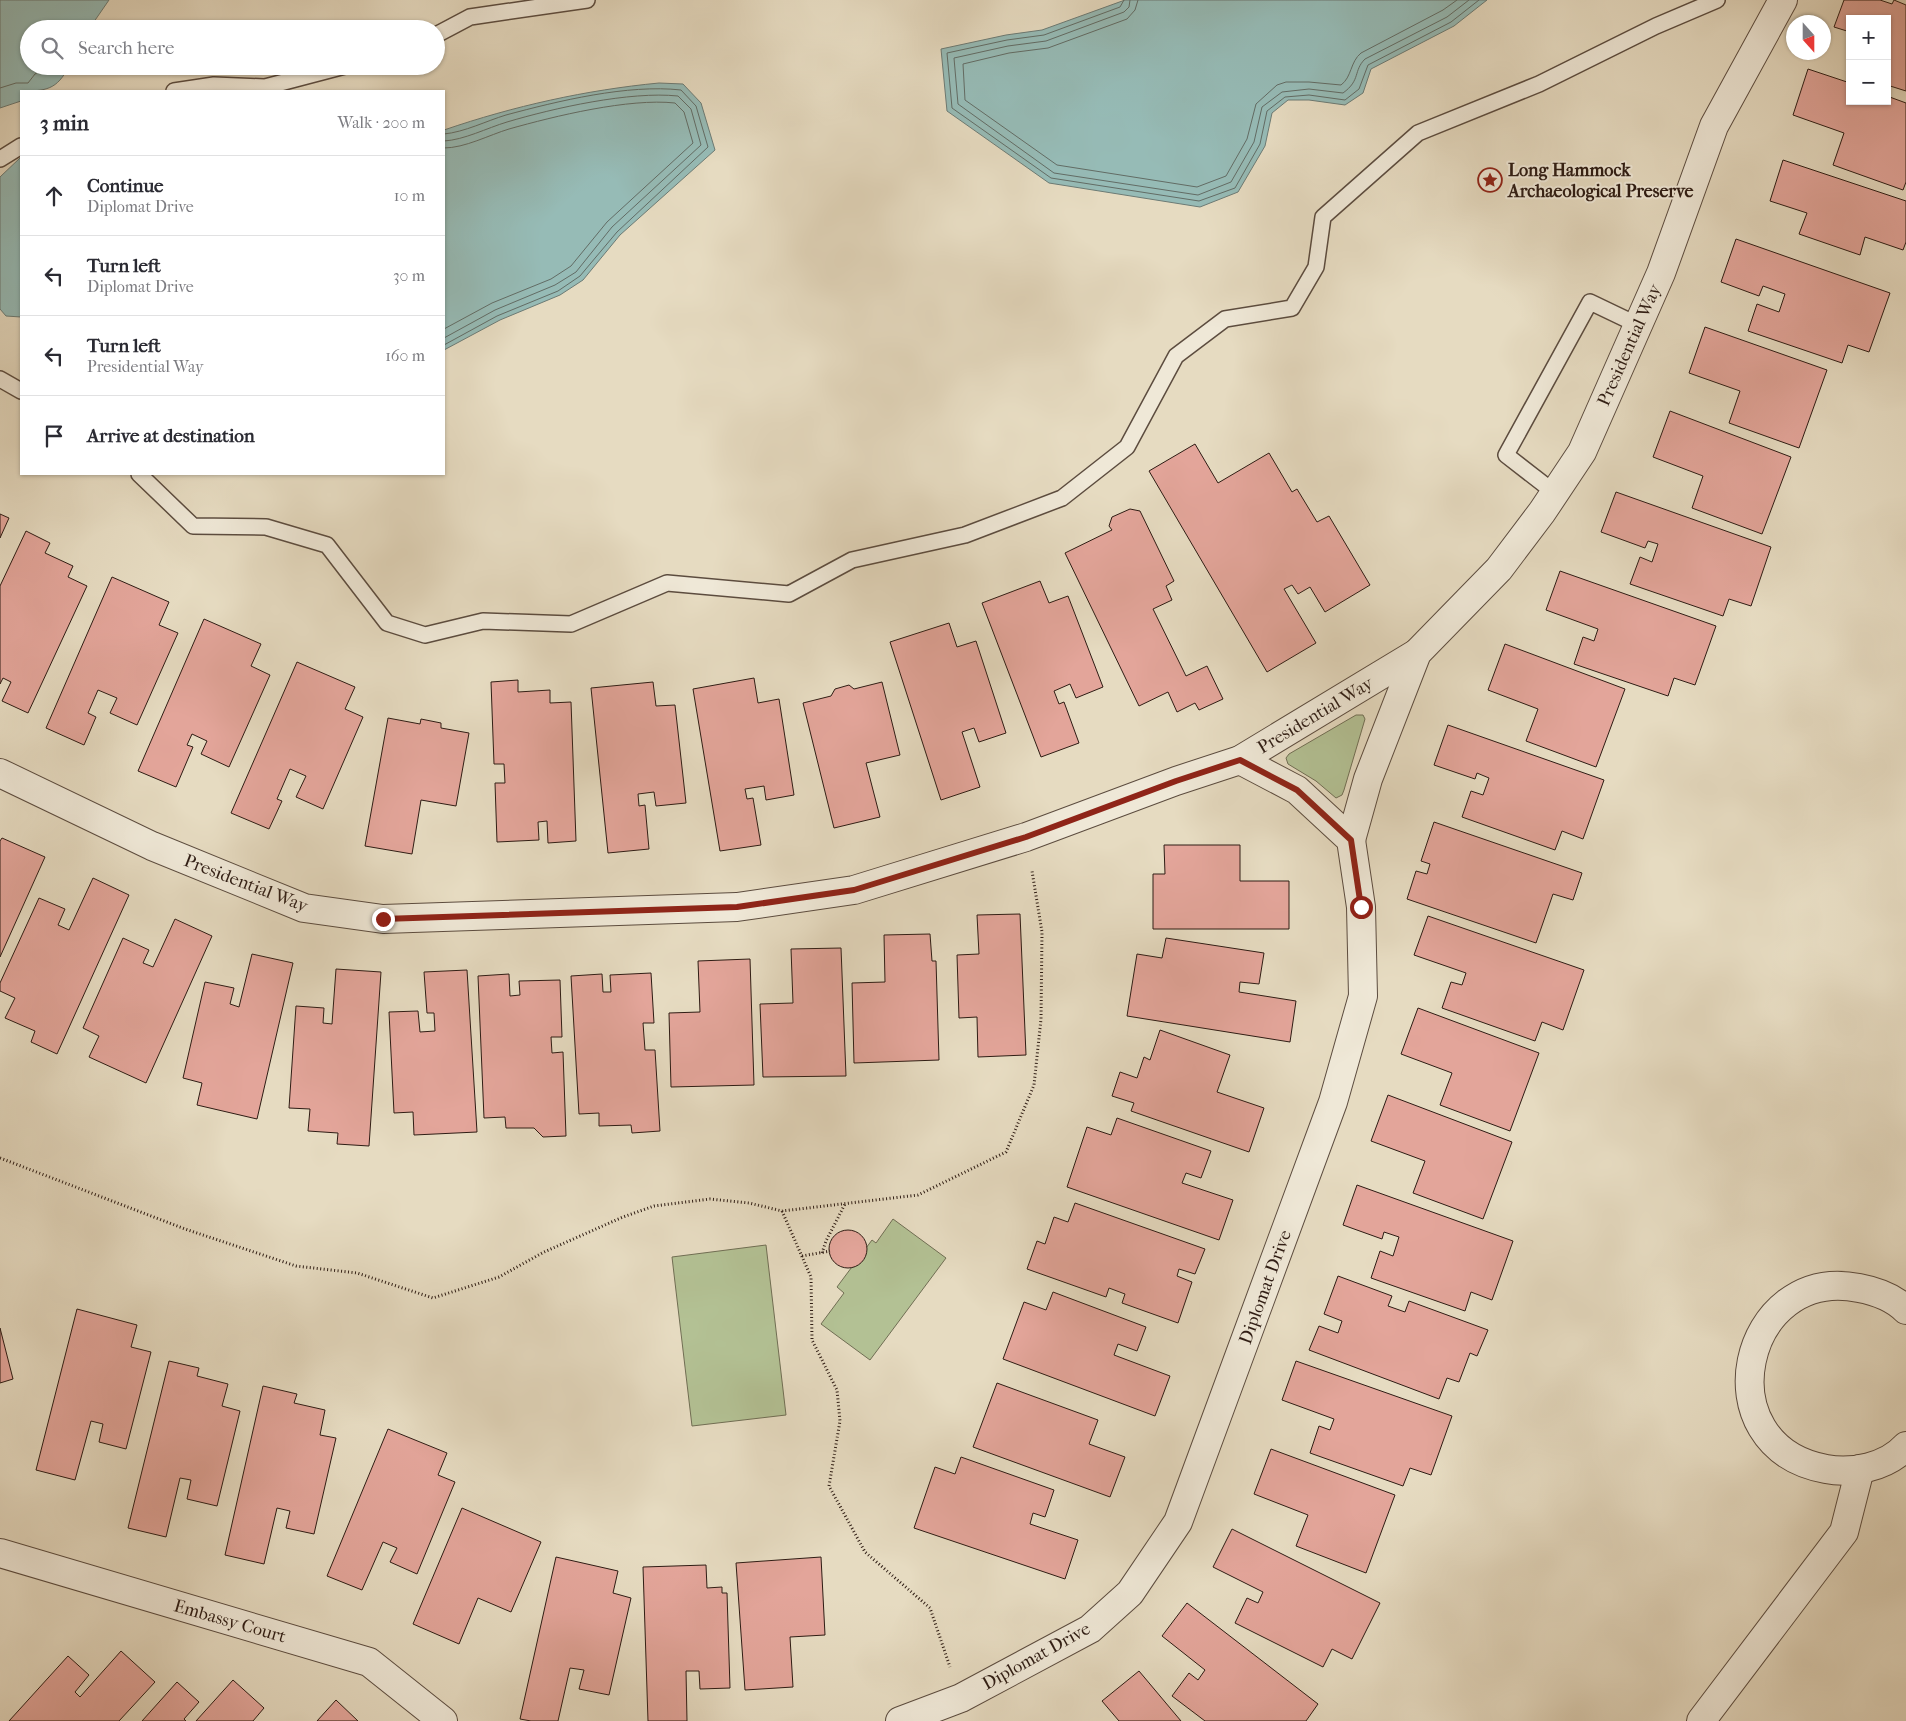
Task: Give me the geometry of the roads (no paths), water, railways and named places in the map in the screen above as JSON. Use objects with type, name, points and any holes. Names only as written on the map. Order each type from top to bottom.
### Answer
[{"type":"street","name":"Presidential Way","points":[[0,773],[152,846],[304,908],[383,919],[737,907],[854,890],[1026,837],[1176,781],[1240,760],[1417,653],[1499,569],[1555,492],[1582,452],[1661,273],[1714,126],[1783,0]]},
{"type":"street","name":"Presidential Way","points":[[1351,840],[1368,779],[1417,653]]},
{"type":"street","points":[[1240,760],[1297,790],[1351,840]]},
{"type":"street","name":"Diplomat Drive","points":[[900,1721],[961,1698],[1090,1629],[1130,1593],[1178,1522],[1333,1102],[1363,996],[1361,907],[1351,840]]},
{"type":"street","points":[[1906,1310],[1877,1292],[1845,1285],[1812,1290],[1787,1304],[1766,1324],[1753,1350],[1748,1379],[1752,1407],[1765,1433],[1786,1454],[1812,1467],[1840,1472],[1872,1467],[1901,1451],[1906,1446]]},
{"type":"street","points":[[1701,1721],[1844,1532],[1860,1469]]},
{"type":"street","name":"Embassy Court","points":[[0,1553],[369,1662],[443,1721]]},
{"type":"lane","points":[[445,31],[470,17],[520,12],[587,0]]},
{"type":"lane","points":[[140,475],[193,526],[266,527],[327,545],[387,623],[425,636],[483,621],[571,624],[667,584],[789,594],[852,560],[965,535],[1062,498],[1128,447],[1176,356],[1225,319],[1292,308],[1316,267],[1323,217],[1418,133],[1539,84],[1656,26],[1716,0]]},
{"type":"lane","points":[[181,90],[214,85],[265,87],[311,75]]},
{"type":"lane","points":[[0,159],[20,147]]},
{"type":"lane","points":[[1555,492],[1506,455],[1590,302],[1638,325]]},
{"type":"lane","points":[[0,379],[20,390]]},
{"type":"water","points":[[0,0],[109,0],[95,20],[20,20],[20,75],[64,75],[50,88],[20,90],[20,101],[0,108]]},
{"type":"water","points":[[1125,0],[1487,0],[1454,26],[1371,69],[1363,93],[1345,105],[1309,100],[1288,100],[1272,113],[1265,146],[1238,192],[1200,207],[1049,183],[947,111],[941,49],[1006,35],[1042,30]]},
{"type":"water","points":[[659,83],[683,84],[701,103],[715,150],[620,235],[583,280],[560,295],[500,320],[445,349],[445,130],[524,106],[632,86]]},
{"type":"water","points":[[20,158],[20,317],[6,316],[0,309],[0,177]]},
{"type":"place","name":"Long Hammock Archaeological Preserve","points":[[1490,180]]}]
